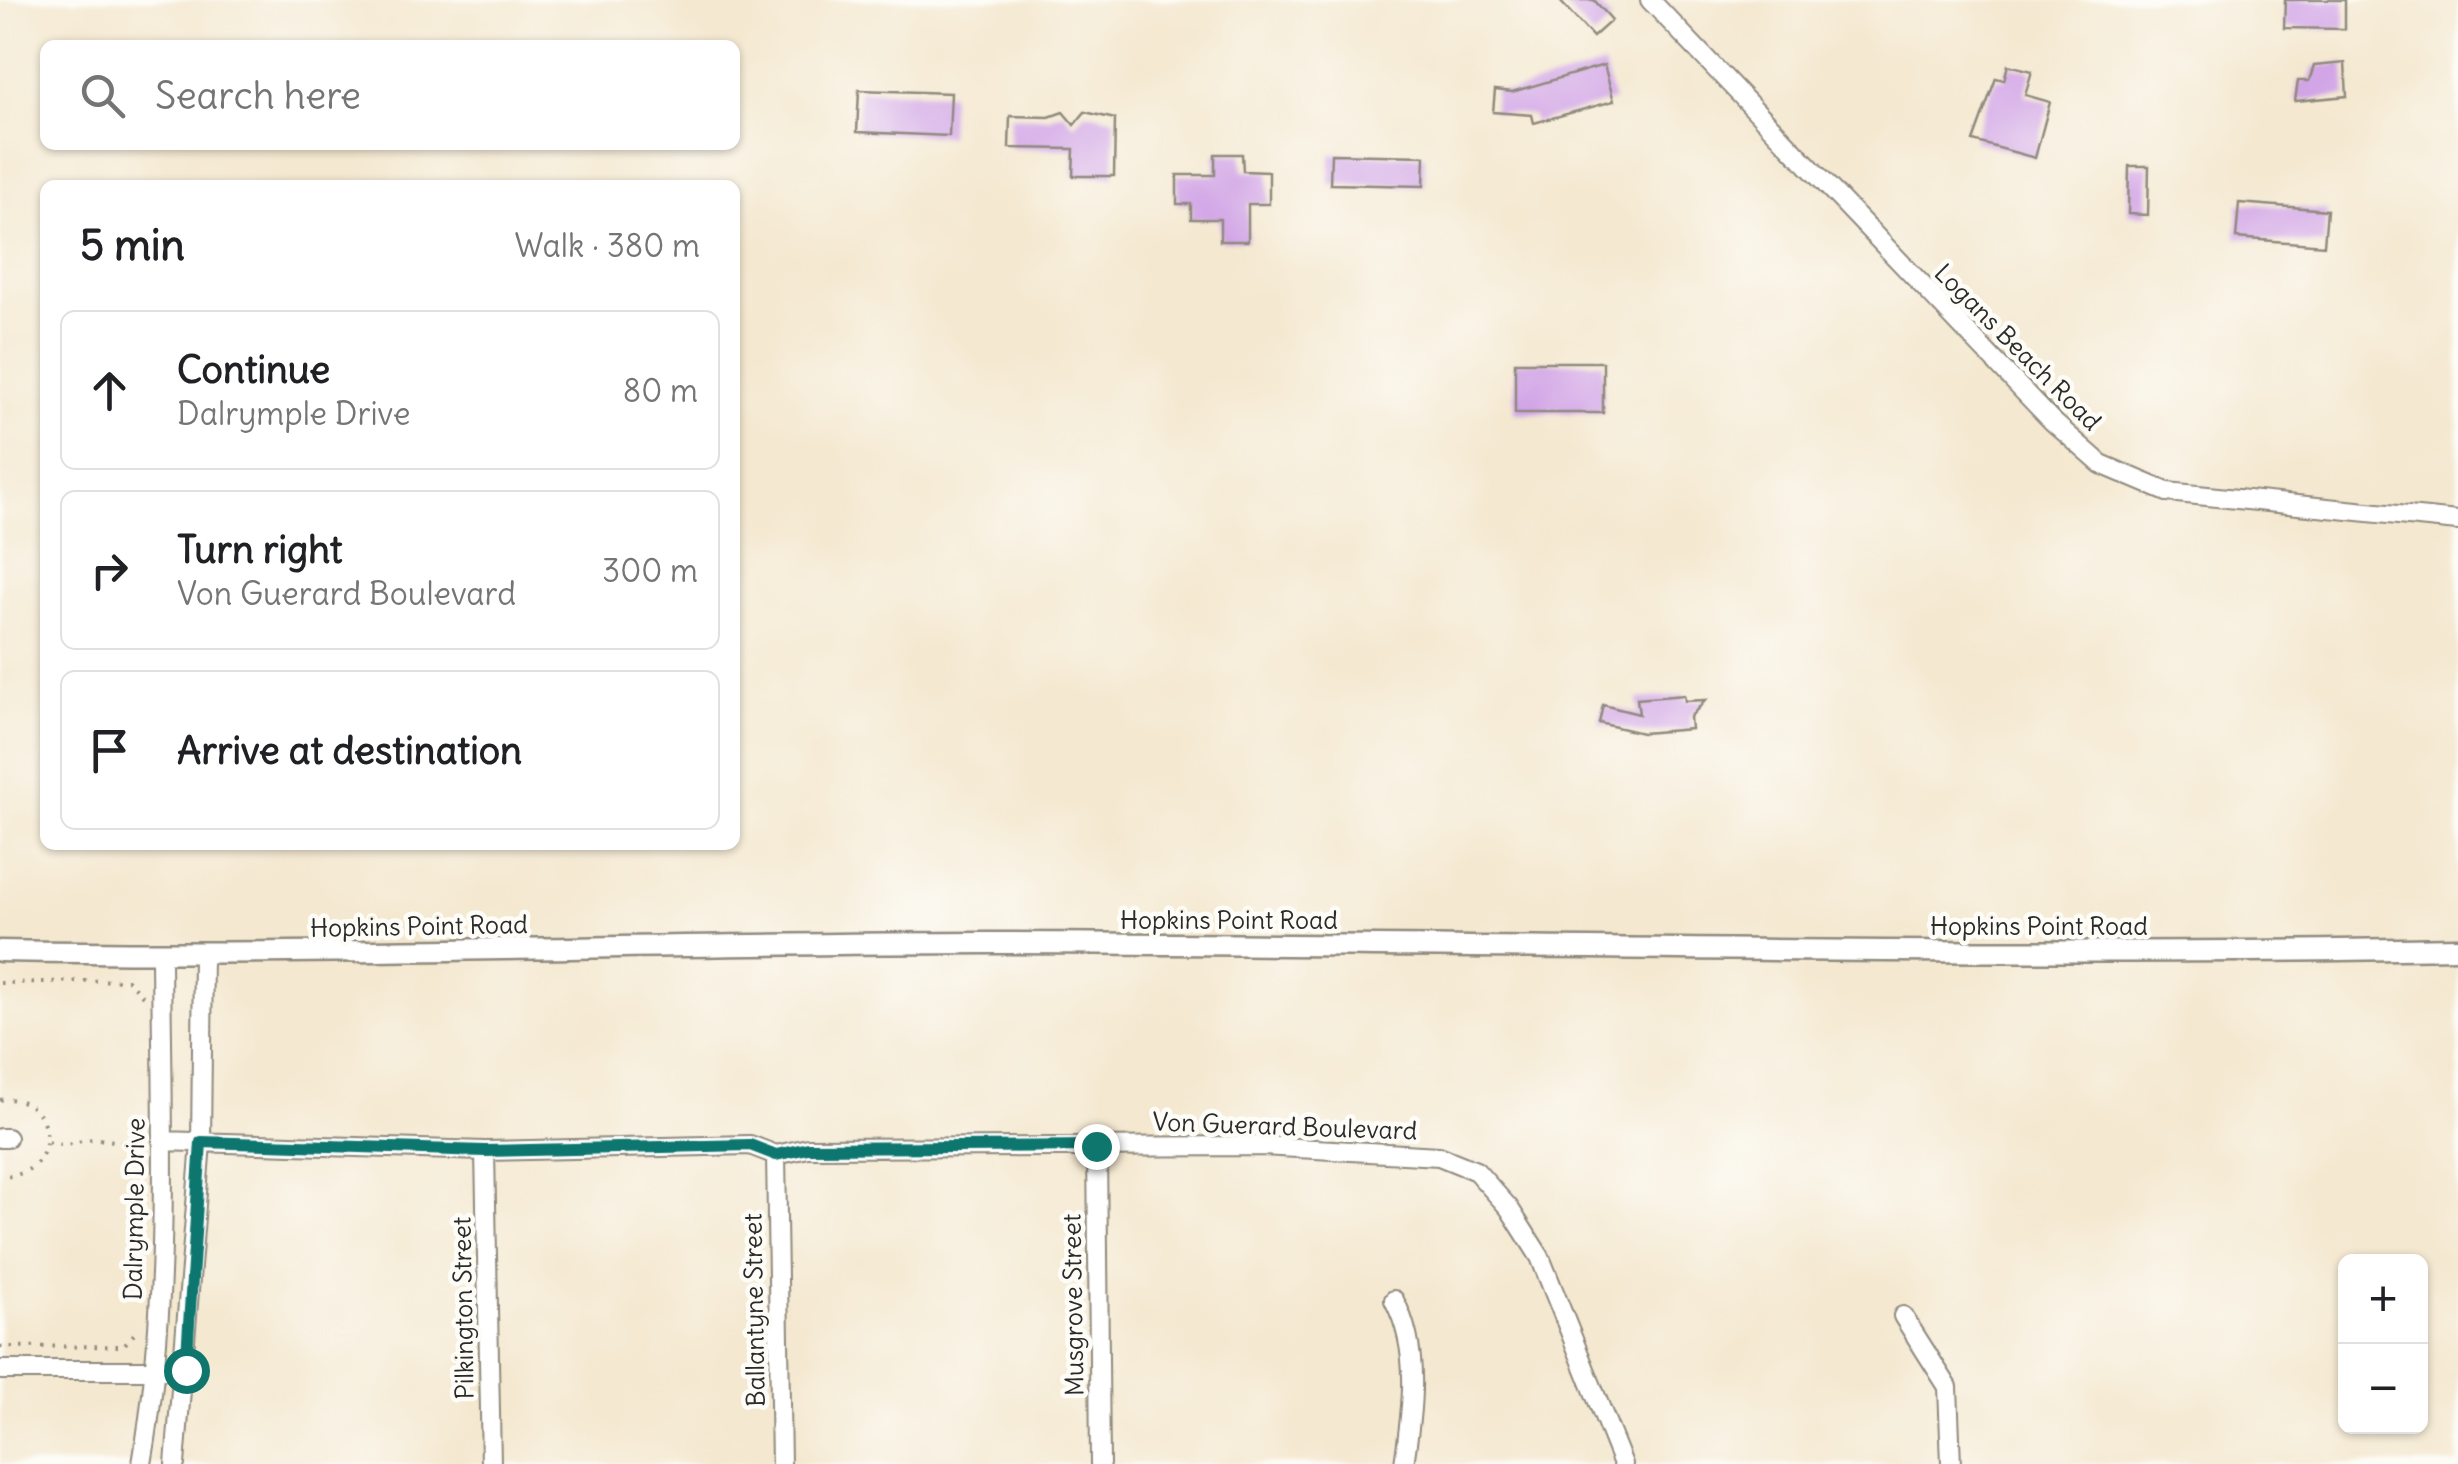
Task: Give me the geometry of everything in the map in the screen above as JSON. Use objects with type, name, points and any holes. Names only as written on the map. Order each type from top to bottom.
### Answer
[{"type":"street","name":"Logans Beach Road","points":[[1650,0],[2052,422],[2102,464],[2167,492],[2458,521]]},
{"type":"street","name":"Hopkins Point Road","points":[[0,950],[203,954],[984,943],[2233,952],[2458,948]]},
{"type":"street","name":"Dalrymple Drive","points":[[142,1464],[155,1370],[154,1142],[161,954]]},
{"type":"street","points":[[175,1464],[186,1370],[201,1142],[203,954]]},
{"type":"street","name":"Von Guerard Boulevard","points":[[154,1142],[485,1151],[750,1145],[776,1155],[808,1148],[1096,1146],[1381,1151],[1439,1156],[1476,1172],[1509,1208],[1540,1257],[1622,1464]]},
{"type":"street","name":"Musgrove Street","points":[[1096,1146],[1100,1464]]},
{"type":"street","name":"Pilkington Street","points":[[485,1151],[491,1464]]},
{"type":"street","name":"Ballantyne Street","points":[[776,1155],[781,1464]]},
{"type":"street","points":[[1394,1300],[1404,1320],[1414,1396],[1404,1464]]},
{"type":"street","points":[[1903,1316],[1948,1387],[1951,1464]]},
{"type":"street","points":[[0,1370],[186,1370]]},
{"type":"path","points":[[0,983],[127,980],[145,998]]},
{"type":"path","points":[[0,1100],[24,1103],[38,1114],[48,1142],[33,1168],[18,1176],[0,1177]]},
{"type":"path","points":[[48,1142],[67,1148],[94,1139],[116,1145],[154,1142]]},
{"type":"path","points":[[0,1347],[124,1346],[138,1333],[139,1314]]},
{"type":"building","points":[[1559,0],[1594,0],[1612,20],[1593,37]]},
{"type":"building","points":[[2285,0],[2345,0],[2345,29],[2284,28]]},
{"type":"building","points":[[2345,63],[2347,96],[2295,101],[2298,81],[2309,81],[2314,66]]},
{"type":"building","points":[[1604,65],[1614,101],[1534,123],[1532,115],[1493,112],[1495,90],[1512,92]]},
{"type":"building","points":[[2008,65],[2032,71],[2025,95],[2050,102],[2035,158],[1973,141],[1996,78],[2004,80]]},
{"type":"building","points":[[859,90],[951,93],[949,136],[857,132]]},
{"type":"building","points":[[1063,112],[1074,125],[1085,112],[1115,119],[1114,176],[1073,176],[1074,149],[1009,148],[1010,116],[1049,117]]},
{"type":"building","points":[[1215,154],[1242,154],[1243,171],[1269,172],[1269,204],[1248,204],[1248,241],[1220,241],[1220,219],[1191,219],[1191,204],[1177,204],[1177,175],[1215,175]]},
{"type":"building","points":[[1331,154],[1425,156],[1424,186],[1330,184]]},
{"type":"building","points":[[2129,166],[2149,166],[2148,215],[2128,214]]},
{"type":"building","points":[[2239,203],[2327,210],[2324,245],[2236,238]]},
{"type":"building","points":[[1515,362],[1603,362],[1603,413],[1515,413]]},
{"type":"building","points":[[1684,695],[1685,701],[1706,700],[1690,717],[1691,729],[1642,733],[1599,723],[1603,705],[1639,714],[1637,699]]},
{"type":"route","points":[[186,1370],[201,1142],[485,1151],[750,1145],[776,1155],[808,1148],[1096,1146]]}]
